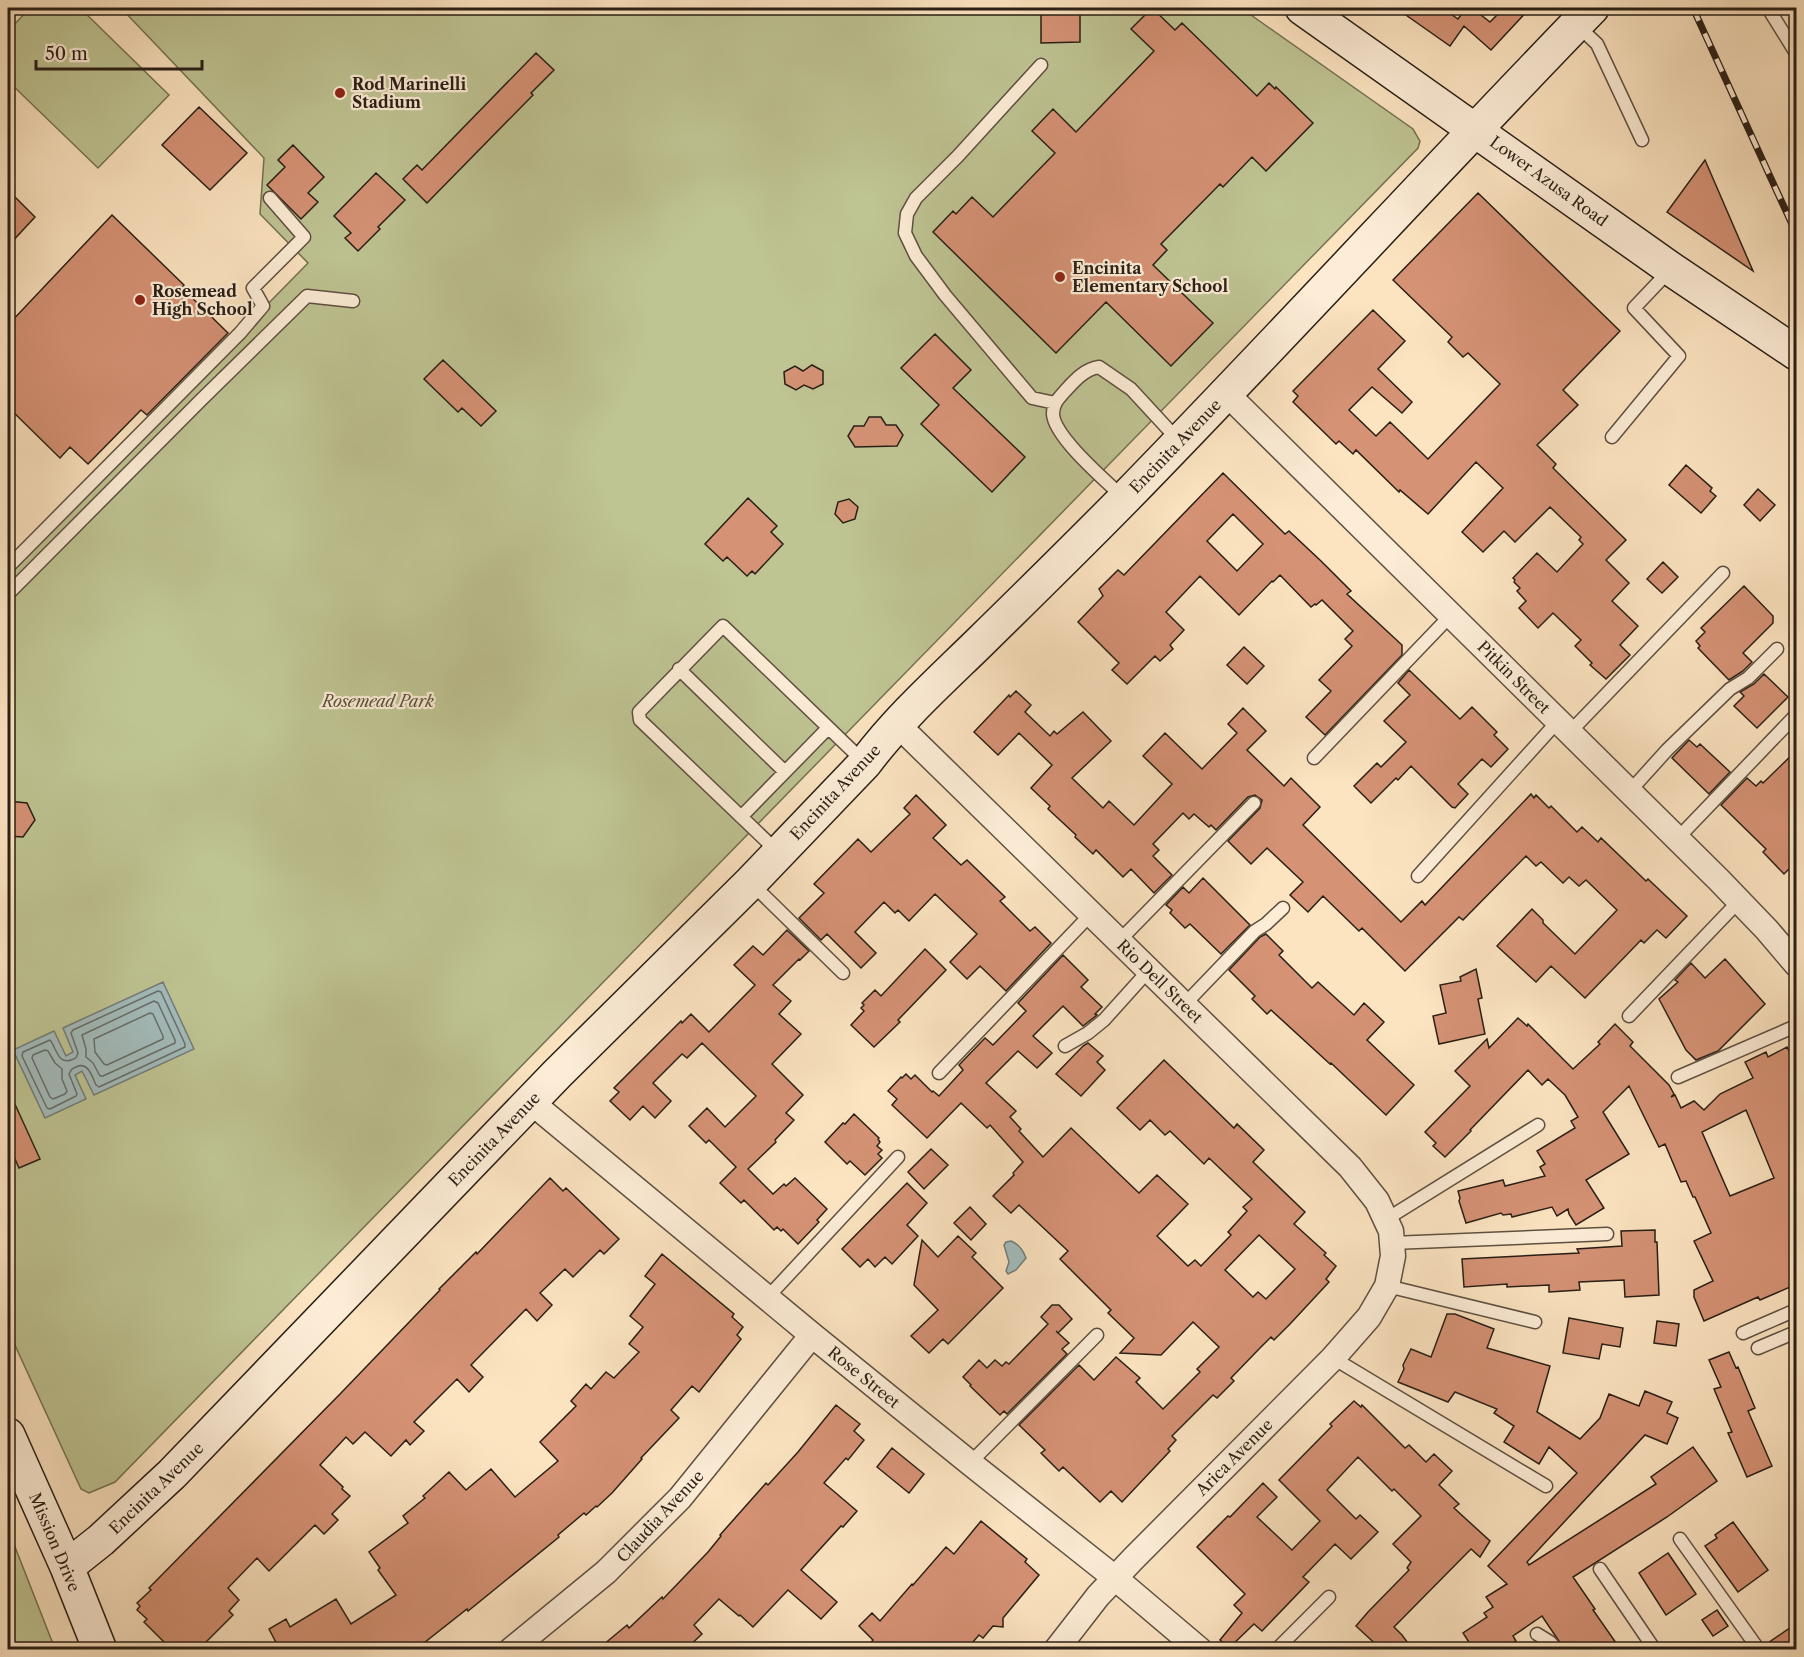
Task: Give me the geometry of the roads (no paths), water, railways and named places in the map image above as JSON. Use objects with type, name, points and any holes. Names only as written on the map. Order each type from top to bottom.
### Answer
[{"type":"street","name":"Lower Azusa Road","points":[[1302,8],[1671,269],[1797,353]]},
{"type":"street","name":"Encinita Avenue","points":[[67,1567],[101,1540],[172,1474],[557,1074],[779,853],[865,763],[878,745],[920,701],[1062,562],[1227,394],[1584,16]]},
{"type":"street","name":"Pitkin Street","points":[[1227,394],[1630,791],[1739,901],[1797,964]]},
{"type":"street","name":"Rio Dell Street","points":[[898,725],[1350,1167],[1377,1201],[1390,1239]]},
{"type":"street","name":"Rose Street","points":[[531,1102],[812,1335],[1115,1578],[1200,1650]]},
{"type":"street","name":"Arica Avenue","points":[[1056,1650],[1098,1596],[1333,1358],[1369,1317],[1387,1286],[1390,1239]]},
{"type":"street","name":"Claudia Avenue","points":[[511,1650],[606,1572],[680,1498],[812,1335]]},
{"type":"street","name":"Mission Drive","points":[[8,1435],[67,1567],[100,1650]]},
{"type":"lane","points":[[1768,8],[1797,53]]},
{"type":"lane","points":[[1584,16],[1642,140]]},
{"type":"lane","points":[[1041,65],[958,156],[916,198],[907,214],[905,233],[916,256],[945,295],[1026,392],[1032,398],[1055,403]]},
{"type":"lane","points":[[8,567],[240,333],[263,306],[253,288],[304,237],[270,198]]},
{"type":"lane","points":[[1612,437],[1679,356],[1634,308],[1671,269]]},
{"type":"lane","points":[[8,594],[307,296],[353,301]]},
{"type":"lane","points":[[1124,499],[1060,433],[1053,416],[1055,403],[1073,381],[1091,368],[1099,367],[1131,389],[1180,442]]},
{"type":"lane","points":[[1418,876],[1564,727],[1723,573]]},
{"type":"lane","points":[[1314,758],[1452,615]]},
{"type":"lane","points":[[779,853],[640,720],[639,712],[679,669],[723,626],[865,763]]},
{"type":"lane","points":[[1630,791],[1667,750],[1730,689],[1748,678],[1777,649]]},
{"type":"lane","points":[[679,669],[785,772]]},
{"type":"lane","points":[[1677,839],[1797,715]]},
{"type":"lane","points":[[741,818],[828,728]]},
{"type":"lane","points":[[1119,941],[1254,803]]},
{"type":"lane","points":[[750,882],[843,973]]},
{"type":"lane","points":[[1629,1016],[1739,901]]},
{"type":"lane","points":[[1184,1005],[1255,931],[1283,908]]},
{"type":"lane","points":[[939,1073],[1091,914]]},
{"type":"lane","points":[[1065,1046],[1088,1033],[1104,1020],[1149,970]]},
{"type":"lane","points":[[1678,1077],[1797,1026]]},
{"type":"lane","points":[[1390,1239],[1538,1125]]},
{"type":"lane","points":[[767,1298],[898,1157]]},
{"type":"lane","points":[[1390,1239],[1607,1234]]},
{"type":"lane","points":[[1387,1286],[1535,1322]]},
{"type":"lane","points":[[1743,1333],[1797,1310]]},
{"type":"lane","points":[[1758,1348],[1797,1332]]},
{"type":"lane","points":[[970,1463],[1097,1335]]},
{"type":"lane","points":[[1333,1358],[1546,1486]]},
{"type":"lane","points":[[1680,1539],[1759,1650]]},
{"type":"lane","points":[[1600,1569],[1655,1650]]},
{"type":"lane","points":[[1276,1650],[1329,1597]]},
{"type":"lane","points":[[1537,1634],[1551,1641],[1557,1650]]},
{"type":"water","points":[[163,982],[194,1049],[94,1095],[82,1071],[75,1075],[86,1099],[45,1118],[13,1050],[54,1031],[66,1056],[73,1052],[63,1028]]},
{"type":"water","points":[[1011,1241],[1024,1252],[1026,1258],[1016,1270],[1008,1274],[1006,1271],[1009,1262],[1004,1245]]},
{"type":"railway","points":[[1693,8],[1796,233]]},
{"type":"place","name":"Rod Marinelli Stadium","points":[[340,93]]},
{"type":"place","name":"Encinita Elementary School","points":[[1060,277]]},
{"type":"place","name":"Rosemead High School","points":[[140,300]]},
{"type":"park label","name":"Rosemead Park","points":[[378,701]]}]
